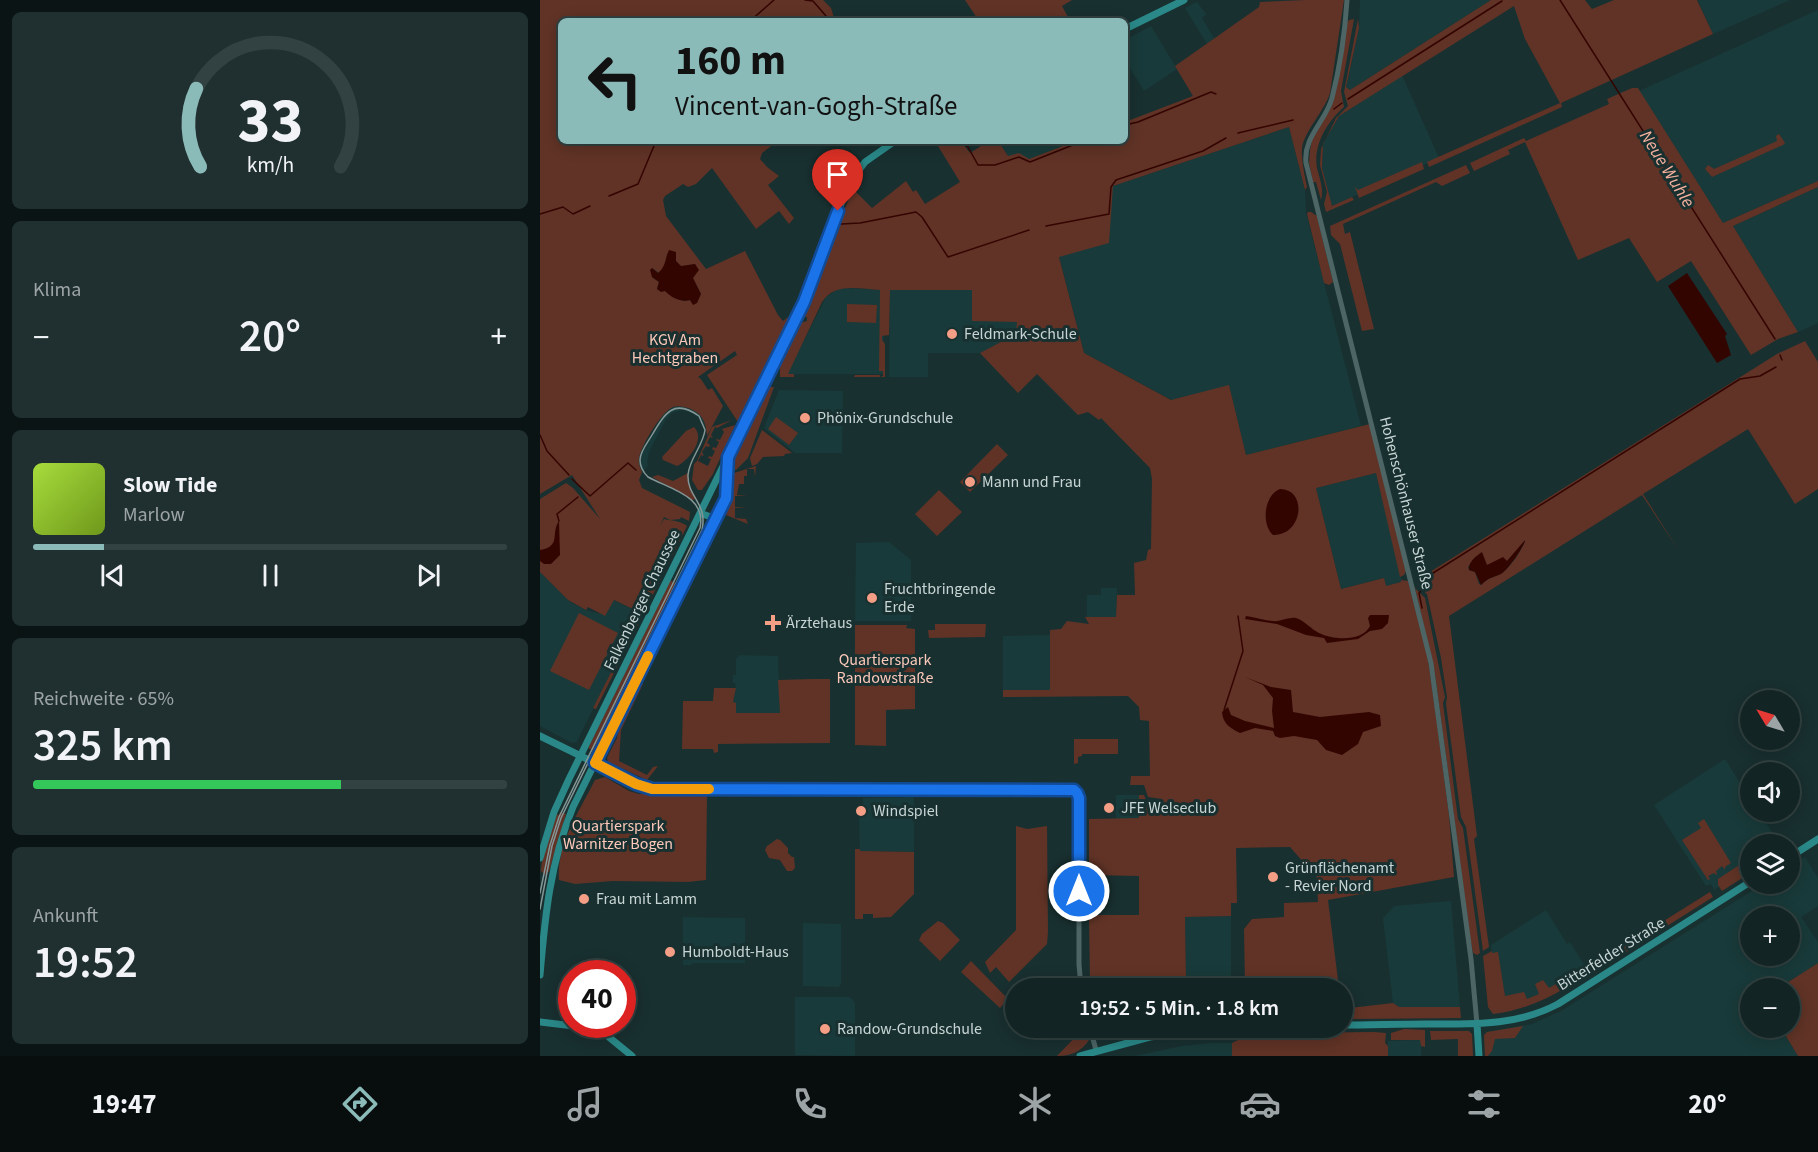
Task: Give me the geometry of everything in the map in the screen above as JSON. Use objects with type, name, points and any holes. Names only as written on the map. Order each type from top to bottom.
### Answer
[{"type":"main road","points":[[1128,28],[1184,0]]},
{"type":"main road","name":"Falkenberger Chaussee","points":[[540,858],[558,802],[801,309],[852,178],[865,162],[891,144]]},
{"type":"main road","name":"Falkenberger Chaussee","points":[[540,975],[549,887],[557,852],[573,807],[726,498],[728,457]]},
{"type":"main road","points":[[700,513],[716,519]]},
{"type":"main road","points":[[540,736],[595,763]]},
{"type":"main road","points":[[1800,851],[1818,840]]},
{"type":"main road","name":"Bitterfelder Straße","points":[[1353,1025],[1477,1024],[1518,1019],[1549,1009],[1740,888]]},
{"type":"main road","points":[[540,1022],[599,1029],[632,1056]]},
{"type":"main road","points":[[1477,1024],[1479,1056]]},
{"type":"main road","points":[[1080,1056],[1146,1038]]},
{"type":"street","name":"Hohenschönhauser Straße","points":[[1347,0],[1332,99],[1309,142],[1306,163],[1431,663],[1471,959],[1477,1024]]},
{"type":"street","points":[[595,763],[636,784],[652,789],[1069,789],[1077,793],[1079,798],[1080,978]]},
{"type":"street","points":[[1093,1038],[1096,1050]]},
{"type":"shaded area","points":[[1360,0],[1491,0],[1350,90],[1346,88],[1359,28]]},
{"type":"shaded area","points":[[1698,0],[1790,0],[1713,34]]},
{"type":"shaded area","points":[[1197,2],[1206,14],[1202,18],[1214,38],[1207,44],[1185,8]]},
{"type":"shaded area","points":[[1818,10],[1818,181],[1723,223],[1639,91]]},
{"type":"shaded area","points":[[1151,26],[1177,69],[1144,91],[1128,65],[1128,38]]},
{"type":"shaded area","points":[[1402,75],[1439,158],[1332,206],[1322,168],[1323,144],[1339,116]]},
{"type":"shaded area","points":[[1289,127],[1305,190],[1306,213],[1361,426],[1246,455],[1229,386],[1172,400],[1084,353],[1059,256],[1113,186]]},
{"type":"shaded area","points":[[1000,144],[1068,144],[1029,159],[1008,156]]},
{"type":"shaded area","points":[[1818,187],[1818,323],[1798,332],[1733,226]]},
{"type":"shaded area","points":[[669,250],[676,252],[676,261],[681,266],[695,264],[699,270],[693,278],[701,294],[697,303],[693,305],[690,300],[680,300],[657,289],[659,282],[652,277],[650,270],[652,268],[658,273],[661,271]]},
{"type":"shaded area","points":[[1687,273],[1727,334],[1725,336],[1731,355],[1717,363],[1668,286]]},
{"type":"shaded area","points":[[843,288],[884,290],[883,374],[787,374],[826,297]]},
{"type":"shaded area","name":"Feldmark-Schule","points":[[890,290],[1002,290],[1017,321],[1017,334],[980,353],[928,353],[928,377],[889,377]]},
{"type":"shaded area","name":"Phönix-Grundschule","points":[[779,390],[843,391],[842,453],[795,453],[764,428]]},
{"type":"shaded area","points":[[683,406],[699,413],[706,429],[701,420],[692,413],[682,410],[672,413],[665,421],[649,452],[648,466],[642,472],[639,456],[660,419],[666,411],[673,407]]},
{"type":"shaded area","points":[[1376,473],[1402,582],[1386,586],[1383,578],[1341,589],[1316,488]]},
{"type":"shaded area","points":[[1280,489],[1289,491],[1295,496],[1298,512],[1291,528],[1273,535],[1267,524],[1266,510],[1270,497]]},
{"type":"shaded area","points":[[559,521],[560,555],[551,564],[544,564],[540,561],[540,550],[551,546]]},
{"type":"shaded area","points":[[1525,540],[1516,557],[1504,572],[1481,585],[1475,572],[1469,570],[1471,562],[1482,552],[1487,565],[1503,557],[1507,561]]},
{"type":"shaded area","points":[[889,542],[911,560],[911,621],[855,621],[856,543]]},
{"type":"shaded area","points":[[540,572],[570,602],[586,610],[605,615],[613,600],[635,610],[639,617],[577,742],[572,743],[540,726]]},
{"type":"shaded area","points":[[1101,588],[1117,588],[1116,617],[1087,617],[1087,595],[1101,595]]},
{"type":"shaded area","points":[[1370,615],[1389,615],[1388,623],[1382,629],[1370,631],[1358,639],[1327,643],[1324,638],[1306,635],[1277,624],[1245,619],[1246,616],[1274,621],[1296,618],[1325,635],[1347,638],[1361,635],[1366,631],[1370,626],[1368,618]]},
{"type":"shaded area","points":[[1050,635],[1050,690],[1003,690],[1003,636]]},
{"type":"shaded area","points":[[740,655],[778,656],[780,713],[736,713],[736,703],[733,703],[736,688],[733,675],[736,675],[736,659]]},
{"type":"shaded area","points":[[1245,677],[1271,687],[1291,690],[1293,712],[1320,717],[1369,712],[1380,715],[1381,726],[1363,732],[1358,744],[1342,755],[1326,750],[1317,740],[1294,736],[1280,738],[1275,736],[1273,731],[1255,728],[1240,733],[1225,723],[1222,712],[1228,707],[1231,715],[1274,728],[1273,698],[1263,685]]},
{"type":"shaded area","points":[[1725,759],[1740,783],[1740,822],[1766,822],[1773,834],[1740,834],[1740,873],[1714,890],[1711,884],[1706,886],[1654,805]]},
{"type":"shaded area","points":[[1116,795],[1139,795],[1139,819],[1116,819]]},
{"type":"shaded area","points":[[914,797],[914,852],[860,851],[859,815],[863,815],[863,798]]},
{"type":"shaded area","points":[[1805,857],[1818,878],[1818,906],[1801,917],[1818,942],[1818,963],[1795,978],[1740,978],[1740,1038],[1787,1038],[1798,1056],[1485,1056],[1484,1035],[1487,1032],[1532,1024],[1561,1011],[1747,894],[1800,894],[1800,861]]},
{"type":"shaded area","points":[[1451,901],[1460,1007],[1399,1007],[1393,1003],[1383,918],[1394,906]]},
{"type":"shaded area","points":[[1546,910],[1567,944],[1570,942],[1588,971],[1549,996],[1517,1006],[1497,994],[1491,945]]},
{"type":"shaded area","points":[[1231,916],[1231,978],[1186,978],[1185,917]]},
{"type":"shaded area","points":[[683,917],[745,918],[745,963],[683,965]]},
{"type":"shaded area","points":[[803,923],[841,924],[841,983],[839,987],[803,986]]},
{"type":"shaded area","name":"Randow-Grundschule","points":[[795,997],[849,997],[852,999],[855,1003],[855,1056],[795,1055]]},
{"type":"shaded area","points":[[1421,1040],[1421,1056],[1388,1056],[1388,1041]]},
{"type":"shaded area","points":[[1232,1043],[1232,1056],[1135,1056],[1182,1046]]},
{"type":"green space","name":"KGV Am Hechtgraben","points":[[540,0],[823,0],[831,8],[834,18],[558,18],[558,144],[774,144],[762,153],[760,159],[779,176],[768,185],[794,218],[789,224],[779,211],[756,229],[712,168],[696,184],[688,187],[683,184],[665,196],[663,200],[666,216],[706,269],[745,251],[778,315],[783,321],[791,315],[738,422],[707,375],[737,355],[735,351],[698,377],[708,390],[712,388],[723,406],[707,436],[705,424],[699,414],[691,409],[675,406],[663,415],[643,446],[639,460],[642,472],[639,480],[642,488],[690,512],[689,521],[681,517],[670,520],[664,517],[660,526],[664,519],[687,526],[596,709],[593,708],[639,617],[635,610],[614,600],[605,616],[588,607],[586,610],[568,600],[540,572],[540,499],[566,483],[600,519],[572,475],[540,494]],"holes":[[[676,252],[676,261],[681,267],[695,264],[692,277],[701,294],[691,302],[690,300],[683,301],[657,289],[659,282],[652,277],[652,268],[659,273],[665,265],[667,254]]]},
{"type":"green space","points":[[965,0],[1072,0],[1062,6],[1068,18],[977,18]]},
{"type":"green space","points":[[1344,0],[1330,93],[1303,143],[1303,168],[1307,187],[1305,190],[1289,127],[1113,186],[1109,243],[1059,257],[1084,353],[1171,400],[1229,385],[1246,455],[1370,424],[1406,571],[1404,575],[1400,577],[1376,473],[1316,488],[1341,589],[1384,578],[1386,586],[1401,582],[1401,580],[1408,581],[1427,653],[1449,815],[1454,877],[1328,900],[1338,978],[1245,978],[1244,929],[1252,919],[1284,917],[1284,903],[1318,902],[1316,866],[1305,864],[1290,847],[1236,848],[1237,903],[1231,903],[1231,916],[1185,917],[1186,978],[1090,978],[1089,915],[1139,915],[1139,876],[1089,875],[1089,819],[1139,818],[1139,795],[1144,795],[1146,800],[1164,801],[1148,797],[1144,785],[1130,785],[1131,776],[1150,776],[1149,721],[1140,720],[1139,707],[1128,696],[1003,697],[1003,690],[1050,690],[1050,630],[1061,629],[1067,621],[1089,624],[1085,617],[1116,617],[1117,595],[1135,595],[1134,563],[1146,560],[1148,550],[1151,549],[1152,479],[1150,468],[1101,418],[1099,420],[1088,412],[1078,415],[1037,374],[1018,393],[980,353],[1016,334],[1017,322],[972,321],[972,290],[890,290],[889,335],[882,336],[885,344],[885,377],[880,377],[883,376],[883,371],[879,371],[880,290],[841,289],[827,296],[822,302],[788,374],[794,374],[794,377],[780,377],[780,362],[800,323],[807,321],[807,317],[803,317],[822,274],[853,189],[872,208],[906,181],[913,192],[916,190],[925,204],[960,182],[937,144],[963,144],[970,153],[984,144],[1000,144],[1008,156],[1019,153],[1029,159],[1068,144],[1128,144],[1128,121],[1193,96],[1175,66],[1259,7],[1260,2]]},
{"type":"green space","points":[[1491,0],[1585,0],[1592,9],[1614,0],[1697,0],[1713,34],[1561,103],[1562,107],[1429,167],[1427,162],[1560,103],[1525,39],[1514,6],[1339,116],[1326,139],[1336,118],[1348,106],[1344,92],[1358,19],[1359,28],[1346,87],[1350,90]]},
{"type":"green space","points":[[1354,19],[1341,91],[1344,107],[1327,127],[1317,151],[1317,168],[1322,188],[1321,200],[1316,182],[1313,182],[1309,163],[1310,150],[1312,140],[1332,105],[1347,23]]},
{"type":"green space","points":[[1632,88],[1638,88],[1723,223],[1818,181],[1818,187],[1733,226],[1798,332],[1778,339],[1751,355],[1691,261],[1657,282],[1629,238],[1578,260],[1525,142],[1508,150],[1510,154],[1474,171],[1470,163],[1524,138],[1526,141],[1609,104],[1607,99]]},
{"type":"green space","points":[[1779,134],[1785,143],[1783,145],[1712,177],[1705,169],[1708,165],[1714,169],[1777,141],[1776,136]]},
{"type":"green space","points":[[1323,145],[1322,168],[1332,206],[1352,197],[1354,200],[1326,212],[1324,204],[1327,192],[1320,165]]},
{"type":"green space","points":[[1422,162],[1424,169],[1359,198],[1355,187],[1358,190]]},
{"type":"green space","points":[[1466,165],[1470,173],[1442,186],[1436,182],[1343,224],[1345,234],[1350,232],[1374,329],[1362,331],[1340,244],[1331,235],[1330,226]]},
{"type":"green space","points":[[1308,212],[1317,216],[1333,282],[1329,285],[1324,283]]},
{"type":"green space","points":[[847,304],[877,305],[876,323],[847,322]]},
{"type":"green space","points":[[1805,341],[1818,362],[1818,489],[1795,504],[1748,429],[1643,494],[1679,551],[1642,495],[1449,616],[1477,836],[1474,839],[1489,947],[1483,951],[1466,827],[1461,817],[1441,658],[1427,594],[1420,588],[1417,577],[1430,572],[1777,354]],"holes":[[[1525,541],[1505,570],[1481,585],[1475,572],[1469,570],[1468,567],[1474,559],[1487,565],[1507,561]]]},
{"type":"green space","points":[[855,375],[880,375],[880,377],[854,377]]},
{"type":"green space","points":[[770,387],[774,387],[748,458],[736,470],[734,469],[735,452],[762,397]]},
{"type":"green space","points":[[776,417],[798,433],[789,445],[768,429]]},
{"type":"green space","points":[[732,420],[715,427],[711,435],[713,438],[710,437],[707,443],[709,447],[706,446],[702,452],[704,456],[701,455],[698,461],[708,466],[711,459],[708,458],[712,457],[715,451],[712,449],[716,448],[719,442],[716,440],[720,440],[724,432],[722,429],[735,425],[713,474],[702,490],[698,490],[692,480],[694,464],[712,427]]},
{"type":"green space","points":[[694,427],[698,437],[691,454],[677,466],[663,460],[662,457],[686,431]]},
{"type":"green space","points":[[762,430],[792,453],[784,456],[763,457],[752,466],[750,458]]},
{"type":"green space","points":[[997,444],[1008,455],[970,492],[960,482]]},
{"type":"green space","points":[[756,466],[755,477],[754,469],[747,469],[744,484],[739,484],[737,495],[747,496],[735,496],[735,507],[747,508],[735,508],[735,518],[746,519],[748,524],[726,515],[733,497],[734,473]]},
{"type":"green space","points":[[688,473],[689,485],[696,498],[693,500],[652,477],[658,475],[673,481]]},
{"type":"green space","points":[[939,490],[962,512],[937,536],[915,514]]},
{"type":"green space","points":[[670,580],[680,586],[597,753],[588,748]]},
{"type":"green space","points":[[1415,588],[1425,598],[1445,697],[1443,703],[1458,819],[1463,828],[1480,953],[1477,955],[1473,953],[1470,937],[1435,674]]},
{"type":"green space","points":[[579,613],[618,633],[589,690],[550,671]]},
{"type":"green space","points":[[935,624],[986,624],[985,637],[929,638],[928,630],[935,630]]},
{"type":"green space","name":"Quartierspark Randowstraße","points":[[855,625],[907,625],[906,628],[915,629],[915,709],[886,710],[886,746],[855,745]]},
{"type":"green space","points":[[830,679],[830,743],[718,744],[718,752],[714,753],[713,749],[682,749],[683,701],[713,701],[714,688],[736,688],[733,702],[736,703],[736,713],[780,713],[778,680]]},
{"type":"green space","points":[[641,683],[643,684],[621,730],[619,761],[647,775],[653,767],[658,766],[647,780],[608,762],[607,758]]},
{"type":"green space","points":[[1074,739],[1118,739],[1118,754],[1082,754],[1078,757],[1078,763],[1074,764]]},
{"type":"green space","name":"Quartierspark Warnitzer Bogen","points":[[605,777],[639,794],[707,795],[706,880],[688,882],[613,881],[575,884],[559,880],[561,854],[570,828],[595,780]]},
{"type":"green space","points":[[560,812],[566,814],[549,872],[546,875],[541,871],[540,876],[543,854],[556,814],[559,815]]},
{"type":"green space","points":[[1704,819],[1731,863],[1725,867],[1725,870],[1722,866],[1716,871],[1716,875],[1714,873],[1708,876],[1710,879],[1708,880],[1682,840],[1701,828],[1698,823]]},
{"type":"green space","points":[[1016,826],[1027,829],[1047,826],[1047,944],[1013,978],[1006,978],[996,967],[990,973],[985,962],[1016,930]]},
{"type":"green space","points":[[777,839],[788,848],[788,853],[794,857],[795,868],[792,871],[787,871],[780,860],[769,858],[765,850]]},
{"type":"green space","points":[[855,849],[914,852],[914,894],[891,917],[873,918],[873,914],[863,914],[863,919],[855,919]]},
{"type":"green space","points":[[1740,865],[1740,879],[1722,891],[1718,885],[1718,879]]},
{"type":"green space","points":[[1710,892],[1713,897],[1618,957],[1539,1002],[1493,1014],[1488,1007],[1483,956],[1492,951],[1492,953],[1498,952],[1505,996],[1524,992],[1527,999],[1539,994],[1535,984],[1543,980],[1549,988],[1568,977],[1569,973],[1571,976],[1578,971],[1581,975]]},
{"type":"green space","points":[[938,921],[960,940],[940,961],[919,940],[922,934]]},
{"type":"green space","points":[[971,961],[1005,996],[1005,1002],[1000,1008],[961,972]]},
{"type":"green space","points":[[1818,963],[1818,1056],[1798,1056],[1787,1038],[1800,1038],[1800,978],[1795,978]]},
{"type":"green space","points":[[1393,1003],[1399,1007],[1460,1007],[1461,1018],[1353,1019],[1353,1008]]},
{"type":"green space","points":[[1523,1026],[1515,1038],[1495,1039],[1492,1051],[1485,1056],[1484,1035],[1487,1032]]},
{"type":"green space","points":[[1404,1029],[1425,1030],[1425,1047],[1421,1046],[1420,1040],[1391,1040],[1391,1033]]},
{"type":"green space","points":[[1430,1031],[1469,1031],[1472,1034],[1473,1056],[1458,1056],[1458,1039],[1431,1040]]},
{"type":"green space","points":[[1353,1032],[1386,1033],[1385,1043],[1388,1046],[1388,1056],[1232,1056],[1232,1043],[1242,1039],[1353,1038]]},
{"type":"green space","points":[[1074,1038],[1088,1038],[1083,1048],[1067,1055],[1057,1056]]},
{"type":"waterway","points":[[753,18],[774,0]]},
{"type":"waterway","points":[[805,0],[813,1],[826,16]]},
{"type":"waterway","name":"Neue Wuhle","points":[[1560,0],[1775,339]]},
{"type":"waterway","points":[[1348,99],[1502,1]]},
{"type":"waterway","points":[[1128,124],[1211,92],[1216,94]]},
{"type":"waterway","points":[[1334,109],[1342,103]]},
{"type":"waterway","points":[[1238,133],[1293,120]]},
{"type":"waterway","points":[[1046,226],[1109,214],[1111,187],[1116,180],[1203,151],[1226,138]]},
{"type":"waterway","points":[[609,196],[638,184],[655,144]]},
{"type":"waterway","points":[[964,144],[968,147],[978,165],[995,165],[1019,157],[1030,162],[1075,144]]},
{"type":"waterway","points":[[831,217],[838,196]]},
{"type":"waterway","points":[[540,214],[563,207],[573,214],[590,206]]},
{"type":"waterway","points":[[841,224],[860,223],[916,212],[922,217],[948,257],[1029,230]]},
{"type":"waterway","points":[[1780,355],[1782,360]]},
{"type":"waterway","points":[[1422,608],[1419,593],[1424,588],[1422,580],[1740,379],[1760,376],[1776,367]]},
{"type":"waterway","points":[[540,435],[547,451],[569,475]]},
{"type":"waterway","points":[[572,479],[590,496],[628,463],[636,470]]},
{"type":"waterway","points":[[559,521],[557,514],[578,497]]},
{"type":"waterway","points":[[1224,710],[1243,651],[1238,616]]},
{"type":"tram line","points":[[540,893],[550,845],[559,817],[700,528],[701,517],[692,501],[676,490],[648,477],[640,463],[643,450],[661,420],[671,410],[683,408],[699,416],[705,430],[688,475],[691,489],[702,513],[702,530],[561,818],[552,846],[540,909]]},
{"type":"slow traffic","points":[[648,656],[595,763],[636,784],[652,789],[709,789]]},
{"type":"place","name":"Feldmark-Schule","points":[[952,334]]},
{"type":"place","name":"Phönix-Grundschule","points":[[805,418]]},
{"type":"place","name":"Mann und Frau","points":[[970,482]]},
{"type":"place","name":"Fruchtbringende Erde","points":[[872,598]]},
{"type":"place","name":"Ärztehaus","points":[[773,623]]},
{"type":"place","name":"JFE Welseclub","points":[[1109,808]]},
{"type":"place","name":"Windspiel","points":[[861,811]]},
{"type":"place","name":"Grünflächenamt - Revier Nord","points":[[1273,877]]},
{"type":"place","name":"Frau mit Lamm","points":[[584,899]]},
{"type":"place","name":"Humboldt-Haus","points":[[670,952]]},
{"type":"place","name":"Randow-Grundschule","points":[[825,1029]]},
{"type":"route","points":[[838,211],[804,302],[728,457],[726,498],[595,763],[636,784],[652,789],[1074,790],[1079,795],[1079,891]]}]
